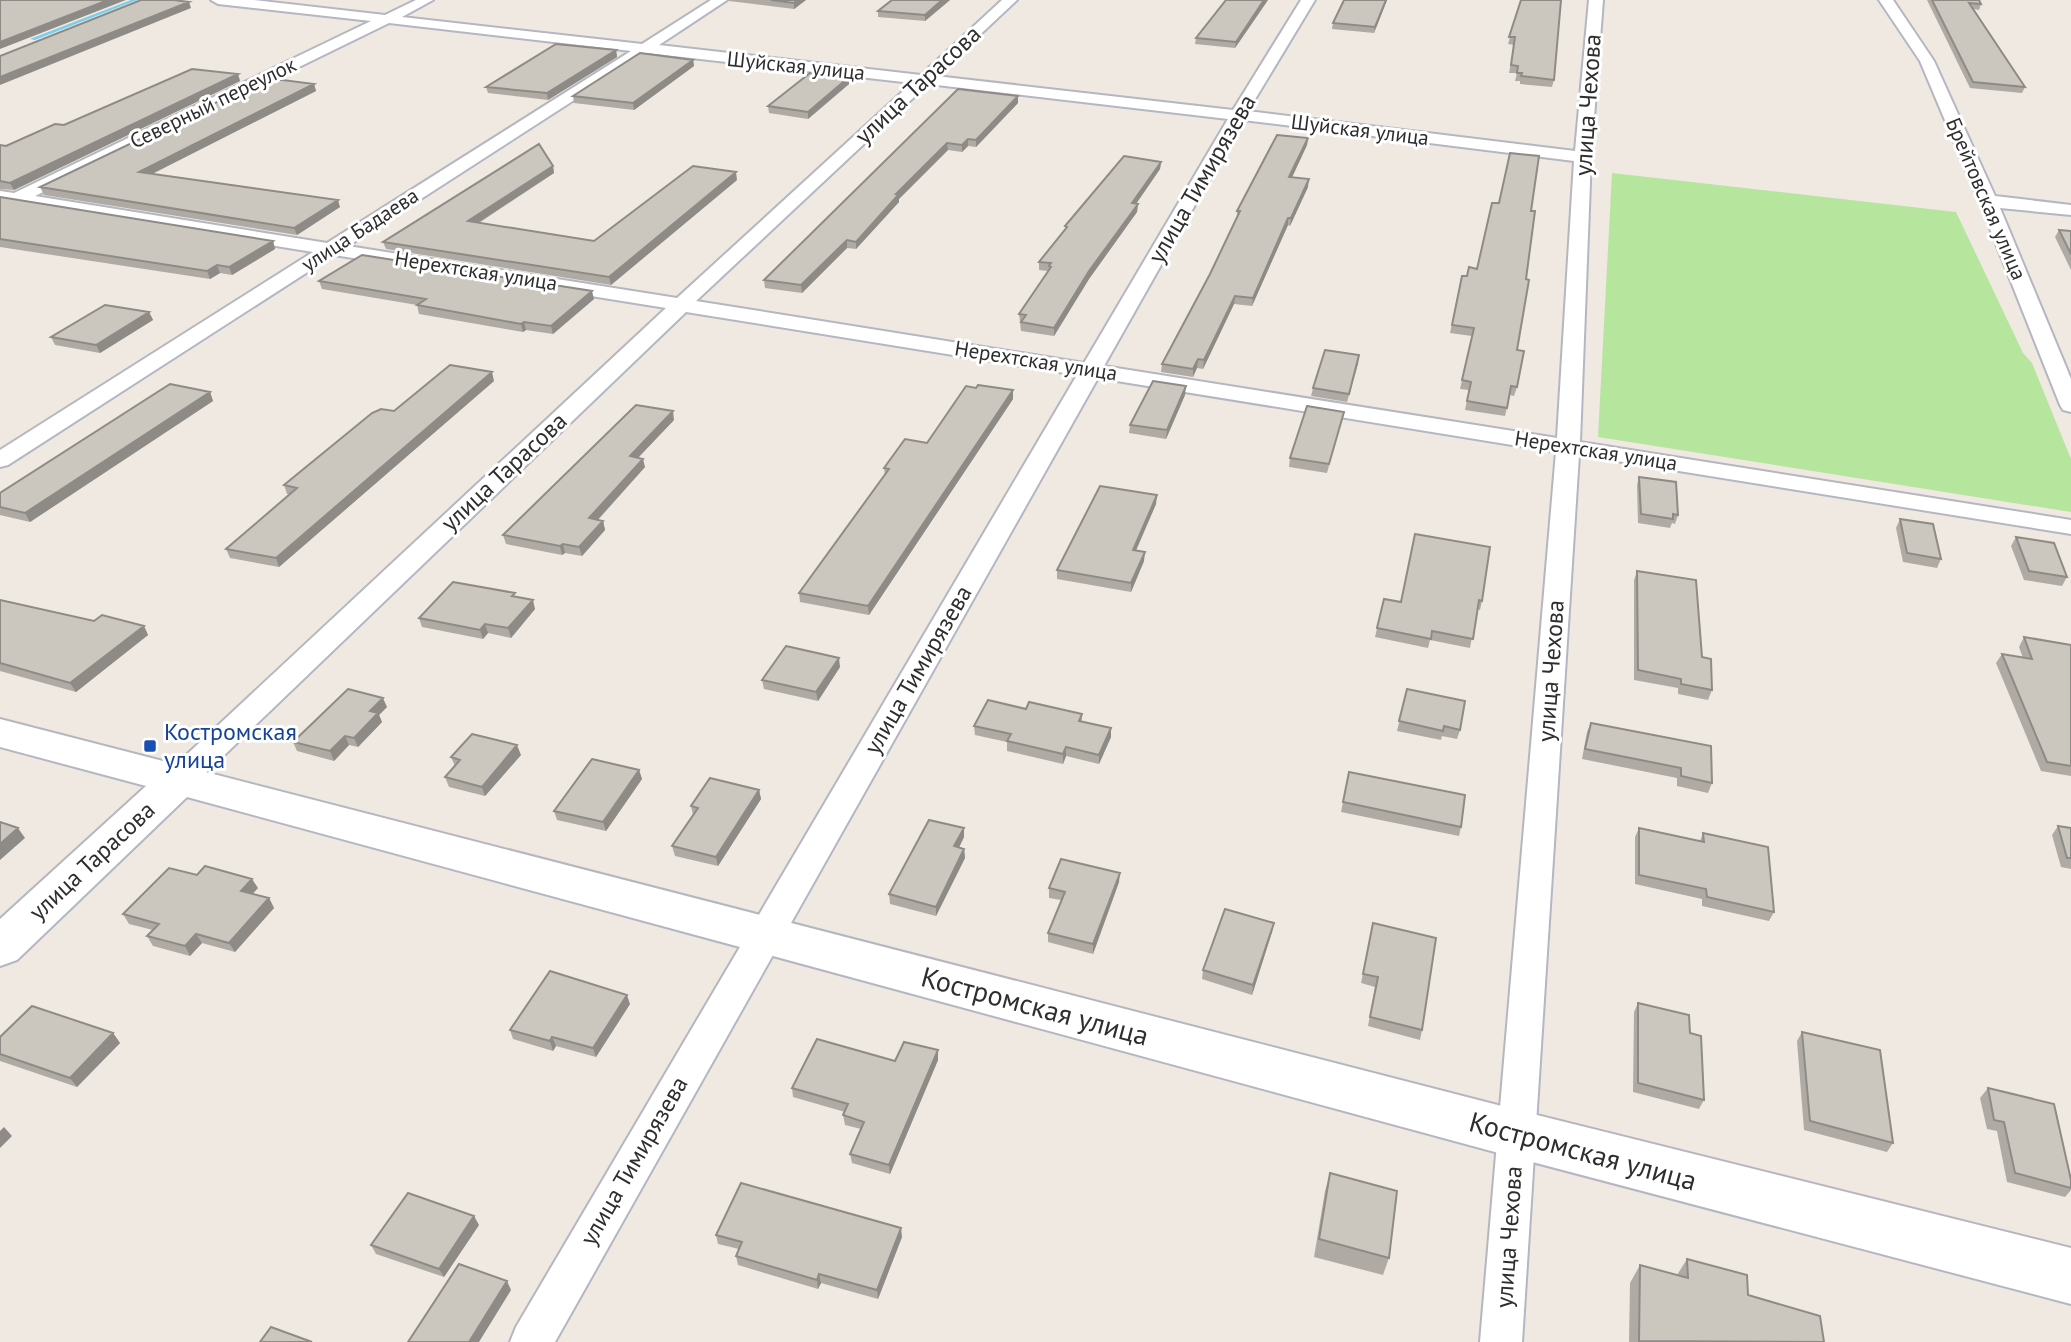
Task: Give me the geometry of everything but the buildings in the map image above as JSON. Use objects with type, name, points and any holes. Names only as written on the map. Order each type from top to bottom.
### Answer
[{"type":"street","name":"Шуйская улица","points":[[218,0],[1238,115],[1583,157]]},
{"type":"street","name":"Северный переулок","points":[[5,200],[426,0]]},
{"type":"street","name":"улица Бадаева","points":[[0,460],[720,0]]},
{"type":"street","name":"улица Тарасова","points":[[0,947],[681,305],[1010,0]]},
{"type":"street","name":"улица Тимирязева","points":[[531,1342],[1238,115],[1308,0]]},
{"type":"street","name":"улица Чехова","points":[[1501,1342],[1567,446],[1583,157],[1596,0]]},
{"type":"street","name":"Брейтовская улица","points":[[1886,0],[1927,61],[1988,201],[2071,405]]},
{"type":"street","name":"Нерехтская улица","points":[[5,200],[332,248],[2071,527]]},
{"type":"street","points":[[1988,201],[2071,210]]},
{"type":"street","name":"Костромская улица","points":[[0,733],[1517,1134],[2071,1276]]},
{"type":"green space","points":[[1612,173],[1956,212],[2023,353],[2032,363],[2071,459],[2071,512],[1598,437]]},
{"type":"waterway","points":[[33,39],[135,0]]},
{"type":"place","name":"Костромская улица","points":[[150,746]]}]
